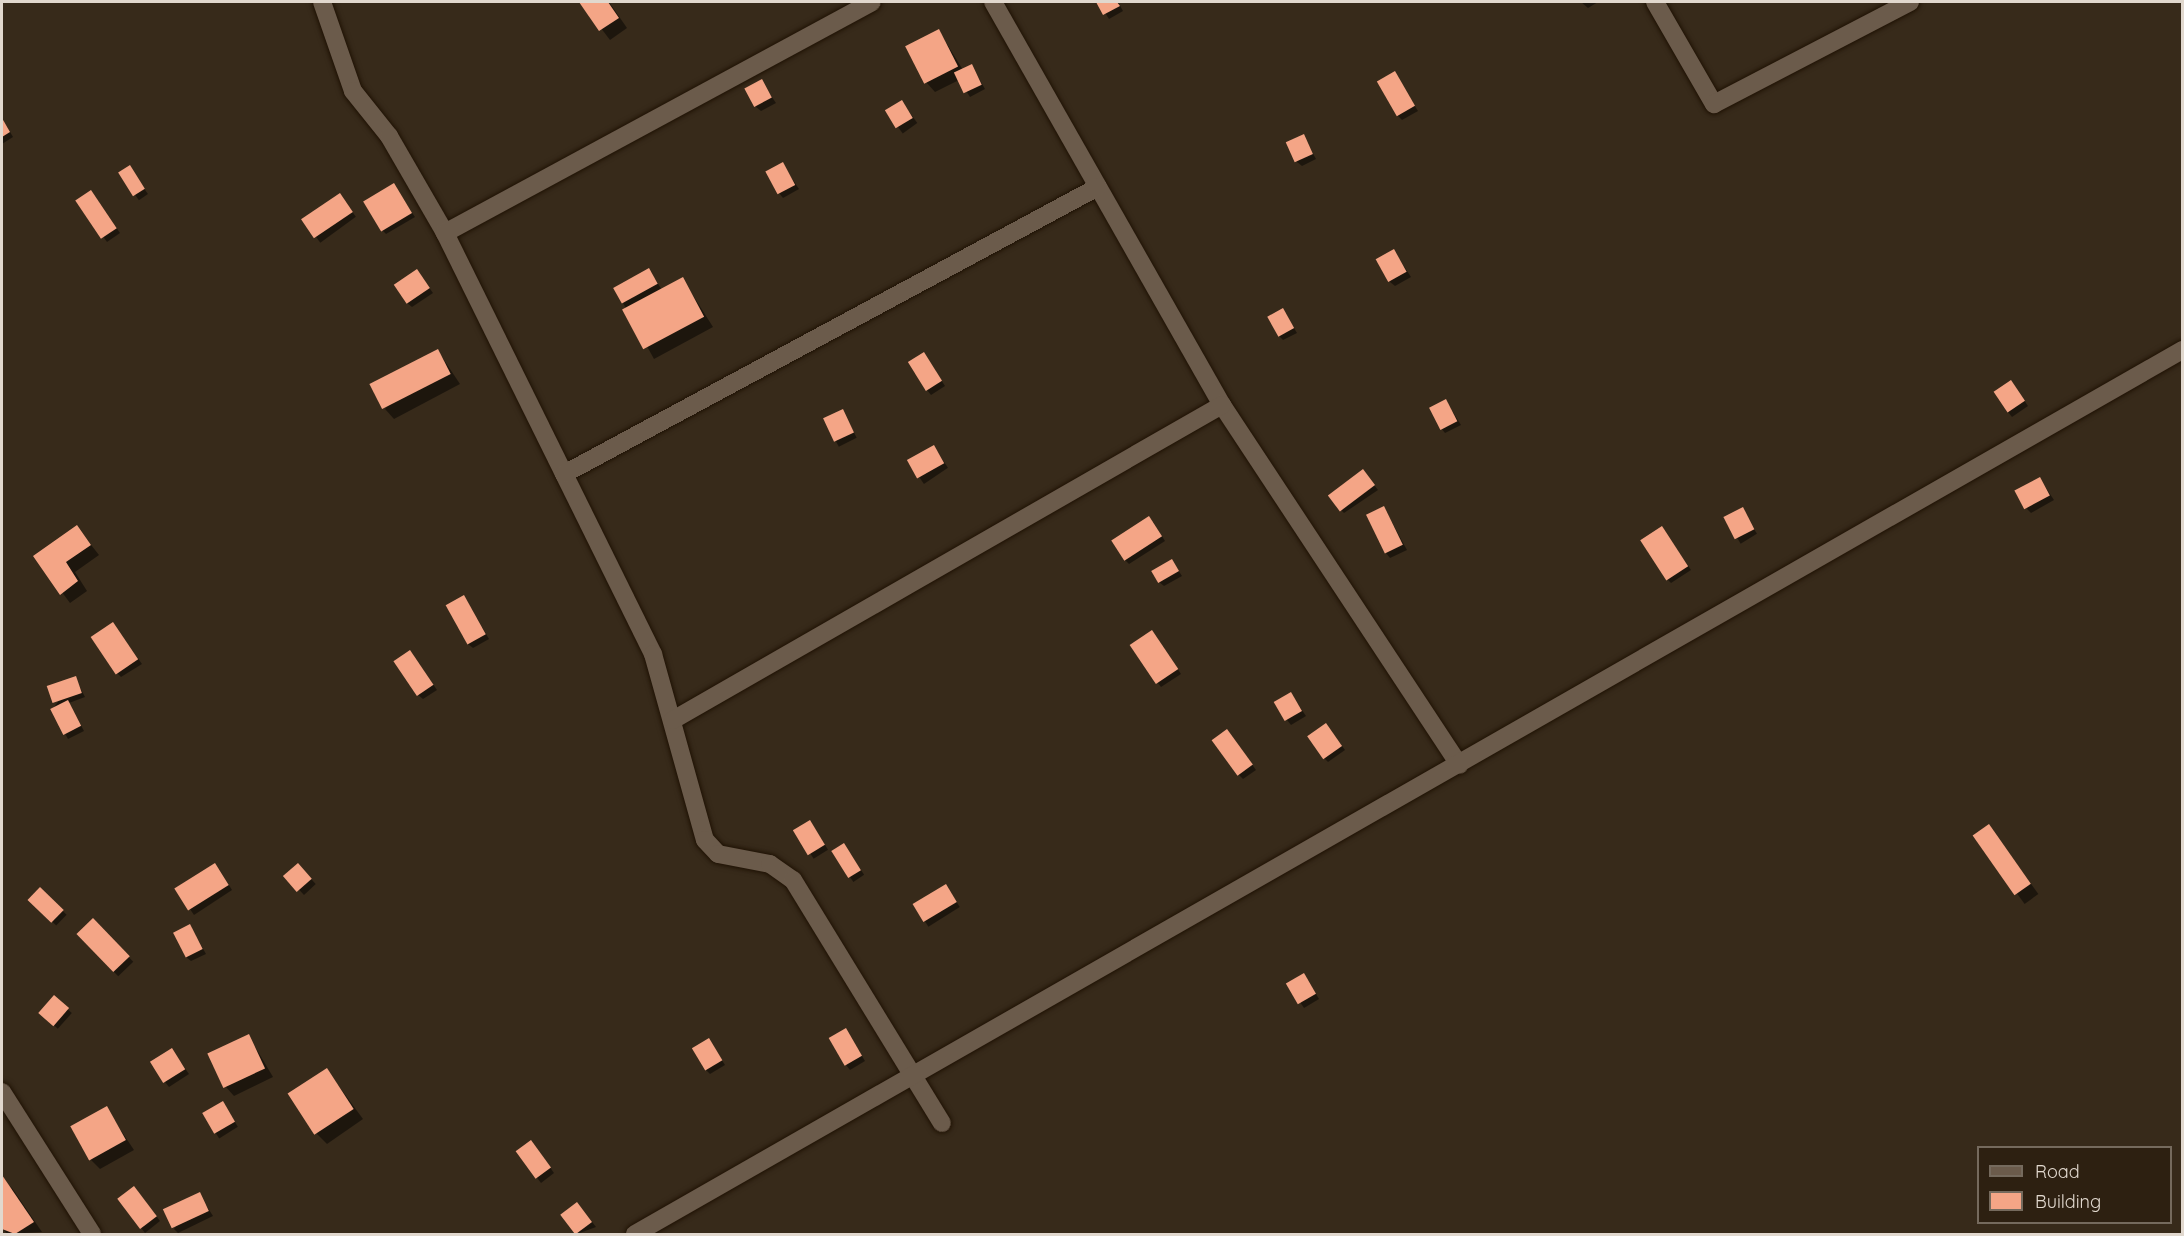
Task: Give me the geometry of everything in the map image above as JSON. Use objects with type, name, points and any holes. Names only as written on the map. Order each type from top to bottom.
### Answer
[{"type":"street","points":[[322,2],[353,91],[389,136],[445,233],[653,654],[705,840],[718,854],[770,864],[793,880],[942,1123]]},
{"type":"street","points":[[445,233],[872,2]]},
{"type":"street","points":[[993,2],[1222,405],[1459,765]]},
{"type":"street","points":[[1655,2],[1713,104],[1910,2]]},
{"type":"street","points":[[564,474],[1098,187]]},
{"type":"street","points":[[635,1234],[911,1073],[1459,765],[2182,350]]},
{"type":"street","points":[[673,720],[1222,405]]},
{"type":"street","points":[[2,1092],[92,1234]]},
{"type":"building","points":[[579,2],[608,2],[619,18],[599,31]]},
{"type":"building","points":[[1096,2],[1117,2],[1120,6],[1103,15]]},
{"type":"building","points":[[939,29],[958,66],[924,84],[905,46]]},
{"type":"building","points":[[972,64],[982,85],[964,93],[954,72]]},
{"type":"building","points":[[1395,71],[1415,106],[1397,116],[1377,82]]},
{"type":"building","points":[[762,79],[772,98],[754,107],[744,88]]},
{"type":"building","points":[[902,100],[913,118],[896,128],[885,110]]},
{"type":"building","points":[[2,118],[10,132],[2,137]]},
{"type":"building","points":[[1304,134],[1313,154],[1295,162],[1286,142]]},
{"type":"building","points":[[783,162],[795,185],[778,194],[765,171]]},
{"type":"building","points":[[130,165],[145,189],[133,196],[118,172]]},
{"type":"building","points":[[394,183],[412,213],[381,232],[363,202]]},
{"type":"building","points":[[91,190],[117,228],[101,239],[75,201]]},
{"type":"building","points":[[340,193],[353,212],[314,238],[301,219]]},
{"type":"building","points":[[1394,249],[1407,272],[1388,282],[1376,259]]},
{"type":"building","points":[[649,268],[658,284],[622,304],[613,288]]},
{"type":"building","points":[[417,269],[430,288],[407,304],[394,285]]},
{"type":"building","points":[[683,277],[704,317],[643,349],[622,309]]},
{"type":"building","points":[[1283,308],[1294,328],[1278,337],[1267,317]]},
{"type":"building","points":[[438,349],[451,374],[382,409],[369,384]]},
{"type":"building","points":[[924,352],[942,381],[926,391],[908,362]]},
{"type":"building","points":[[2011,380],[2025,401],[2008,412],[1994,392]]},
{"type":"building","points":[[1446,399],[1457,421],[1440,430],[1429,408]]},
{"type":"building","points":[[843,409],[854,433],[834,442],[823,418]]},
{"type":"building","points":[[934,445],[944,463],[917,478],[907,460]]},
{"type":"building","points":[[1363,469],[1375,485],[1340,511],[1328,495]]},
{"type":"building","points":[[2040,477],[2050,496],[2024,509],[2014,491]]},
{"type":"building","points":[[1384,506],[1403,545],[1385,553],[1366,515]]},
{"type":"building","points":[[1743,507],[1754,529],[1735,539],[1723,517]]},
{"type":"building","points":[[1149,516],[1162,536],[1124,561],[1111,541]]},
{"type":"building","points":[[77,525],[91,545],[66,562],[78,581],[60,595],[33,556]]},
{"type":"building","points":[[1662,526],[1688,566],[1666,580],[1640,540]]},
{"type":"building","points":[[1172,559],[1179,571],[1158,583],[1151,571]]},
{"type":"building","points":[[464,595],[486,634],[467,645],[446,605]]},
{"type":"building","points":[[113,622],[138,659],[116,674],[91,637]]},
{"type":"building","points":[[1152,630],[1178,669],[1156,684],[1130,645]]},
{"type":"building","points":[[410,650],[433,685],[417,696],[393,661]]},
{"type":"building","points":[[76,676],[82,693],[53,703],[47,686]]},
{"type":"building","points":[[1291,692],[1302,711],[1285,721],[1274,702]]},
{"type":"building","points":[[68,700],[81,726],[63,735],[50,709]]},
{"type":"building","points":[[1326,723],[1342,746],[1323,759],[1307,736]]},
{"type":"building","points":[[1227,729],[1253,765],[1237,776],[1212,740]]},
{"type":"building","points":[[810,820],[825,845],[808,855],[793,830]]},
{"type":"building","points":[[1989,824],[2031,884],[2014,895],[1973,835]]},
{"type":"building","points":[[844,843],[861,870],[848,878],[831,851]]},
{"type":"building","points":[[215,863],[229,885],[188,910],[174,888]]},
{"type":"building","points":[[298,863],[312,879],[297,892],[283,876]]},
{"type":"building","points":[[946,884],[957,902],[923,922],[913,904]]},
{"type":"building","points":[[40,887],[64,910],[51,923],[27,900]]},
{"type":"building","points":[[93,918],[130,956],[113,972],[76,934]]},
{"type":"building","points":[[190,924],[203,949],[186,958],[173,933]]},
{"type":"building","points":[[1304,973],[1316,994],[1298,1004],[1286,983]]},
{"type":"building","points":[[54,995],[69,1008],[53,1026],[38,1013]]},
{"type":"building","points":[[846,1028],[862,1056],[845,1066],[829,1038]]},
{"type":"building","points":[[249,1034],[265,1068],[223,1088],[207,1053]]},
{"type":"building","points":[[709,1038],[722,1060],[705,1071],[692,1048]]},
{"type":"building","points":[[172,1048],[185,1069],[163,1083],[150,1062]]},
{"type":"building","points":[[327,1068],[354,1109],[314,1135],[288,1094]]},
{"type":"building","points":[[223,1101],[235,1122],[214,1134],[202,1113]]},
{"type":"building","points":[[107,1106],[126,1140],[89,1160],[70,1126]]},
{"type":"building","points":[[531,1140],[551,1168],[536,1179],[516,1151]]},
{"type":"building","points":[[2,1175],[34,1222],[15,1234],[2,1229]]},
{"type":"building","points":[[134,1186],[157,1216],[140,1229],[117,1199]]},
{"type":"building","points":[[200,1192],[209,1211],[172,1228],[163,1209]]},
{"type":"building","points":[[577,1202],[592,1222],[575,1234],[560,1215]]}]
